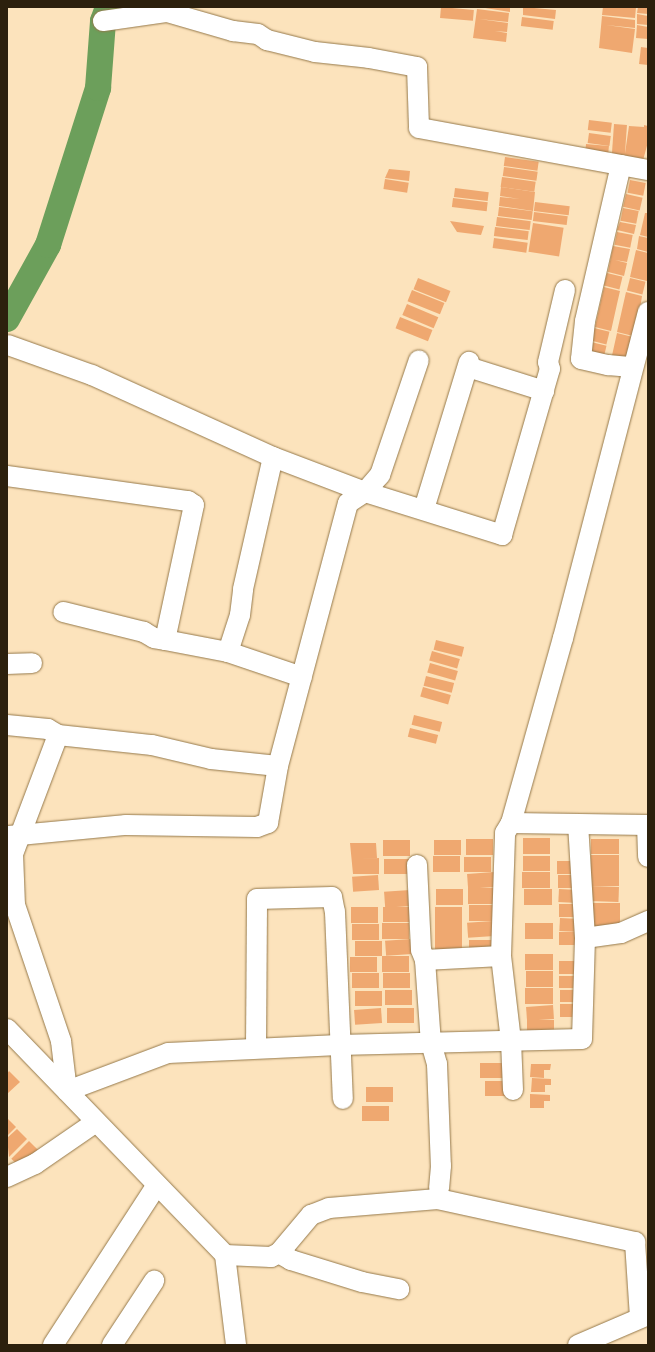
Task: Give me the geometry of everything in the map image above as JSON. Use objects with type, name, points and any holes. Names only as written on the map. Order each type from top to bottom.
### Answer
[{"type":"street","points":[[103,21],[167,12],[233,31],[258,34],[267,40],[316,52],[369,58],[417,67],[419,128],[648,170]]},
{"type":"street","points":[[621,165],[585,321],[581,358],[608,365],[632,367]]},
{"type":"street","points":[[8,345],[92,375],[273,457],[365,492],[424,509],[433,515],[502,535],[544,391],[565,290]]},
{"type":"street","points":[[513,1090],[511,1041],[501,956],[505,833],[511,823],[563,638],[632,367],[637,360],[648,312]]},
{"type":"street","points":[[14,835],[126,825],[257,827],[268,823],[278,766],[348,503],[365,492],[380,475],[419,360]]},
{"type":"street","points":[[424,509],[469,364],[544,391]]},
{"type":"street","points":[[228,652],[240,615],[243,589],[273,457]]},
{"type":"street","points":[[7,476],[188,501],[194,506],[165,640]]},
{"type":"street","points":[[63,612],[144,632],[165,640],[228,652],[302,677]]},
{"type":"street","points":[[7,664],[32,663]]},
{"type":"street","points":[[7,725],[48,730],[58,735],[152,745],[211,759],[278,766]]},
{"type":"street","points":[[58,735],[14,835],[13,854],[15,905],[61,1041],[67,1091]]},
{"type":"street","points":[[511,823],[648,825],[648,857]]},
{"type":"street","points":[[67,1091],[168,1053],[339,1044],[582,1039],[585,938],[578,825]]},
{"type":"street","points":[[417,865],[421,950],[425,960],[431,1043],[437,1064],[441,1166],[439,1188]]},
{"type":"street","points":[[256,1048],[257,899],[332,897],[335,912],[339,1044],[343,1099]]},
{"type":"street","points":[[585,938],[621,933],[648,921]]},
{"type":"street","points":[[425,960],[501,956]]},
{"type":"street","points":[[7,1029],[225,1255],[236,1345]]},
{"type":"street","points":[[8,1175],[35,1164],[96,1122]]},
{"type":"street","points":[[53,1345],[157,1184]]},
{"type":"street","points":[[225,1255],[271,1256],[279,1252],[311,1215],[329,1208],[438,1199],[635,1242],[644,1316],[578,1345]]},
{"type":"street","points":[[279,1252],[292,1260],[362,1282],[399,1289]]},
{"type":"street","points":[[112,1345],[154,1280]]},
{"type":"building","points":[[441,7],[474,10],[473,21],[440,18]]},
{"type":"building","points":[[479,7],[510,7],[510,12]]},
{"type":"building","points":[[523,7],[556,10],[555,19],[523,15]]},
{"type":"building","points":[[603,7],[636,7],[635,18],[602,15]]},
{"type":"building","points":[[638,7],[648,7],[648,14],[637,13]]},
{"type":"building","points":[[477,9],[509,13],[508,22],[479,19],[508,23],[507,32],[495,31],[507,33],[506,42],[473,38]]},
{"type":"building","points":[[637,14],[648,16],[648,25],[637,24]]},
{"type":"building","points":[[602,16],[635,20],[635,28],[606,25],[635,29],[632,53],[599,48]]},
{"type":"building","points":[[522,17],[554,21],[553,30],[521,26]]},
{"type":"building","points":[[637,25],[648,27],[648,39],[636,38]]},
{"type":"building","points":[[641,47],[648,48],[648,65],[639,64]]},
{"type":"building","points":[[589,120],[612,123],[611,133],[588,130]]},
{"type":"building","points":[[614,124],[627,125],[625,158],[612,157]]},
{"type":"building","points":[[644,125],[648,126],[648,142],[642,164],[624,160],[629,126],[644,127]]},
{"type":"building","points":[[589,133],[611,136],[609,146],[588,143]]},
{"type":"building","points":[[586,144],[609,146],[608,156],[585,154]]},
{"type":"building","points":[[505,157],[539,162],[537,171],[504,166]]},
{"type":"building","points":[[504,167],[538,172],[536,181],[503,176]]},
{"type":"building","points":[[389,169],[410,171],[409,181],[385,178]]},
{"type":"building","points":[[502,177],[536,182],[534,192],[501,187]]},
{"type":"building","points":[[385,179],[409,183],[407,193],[383,189]]},
{"type":"building","points":[[630,180],[646,183],[643,196],[628,193]]},
{"type":"building","points":[[501,187],[535,192],[533,211],[499,206],[500,197],[520,199],[500,196]]},
{"type":"building","points":[[455,188],[489,192],[488,201],[454,197]]},
{"type":"building","points":[[626,194],[643,198],[640,210],[623,207]]},
{"type":"building","points":[[453,198],[488,202],[487,211],[452,207]]},
{"type":"building","points":[[535,202],[570,206],[569,215],[534,211]]},
{"type":"building","points":[[499,207],[533,211],[532,220],[498,216]]},
{"type":"building","points":[[623,208],[639,211],[636,224],[621,221]]},
{"type":"building","points":[[534,212],[568,216],[567,225],[533,221]]},
{"type":"building","points":[[645,213],[648,213],[648,237],[640,235]]},
{"type":"building","points":[[497,217],[531,221],[530,230],[496,226]]},
{"type":"building","points":[[450,221],[484,226],[481,235],[457,232]]},
{"type":"building","points":[[620,222],[636,225],[634,234],[617,230]]},
{"type":"building","points":[[533,223],[564,228],[559,256],[528,252]]},
{"type":"building","points":[[495,227],[529,231],[528,240],[494,236]]},
{"type":"building","points":[[617,232],[633,235],[630,248],[615,245]]},
{"type":"building","points":[[639,236],[648,238],[648,252],[637,249]]},
{"type":"building","points":[[494,238],[528,243],[526,253],[493,248]]},
{"type":"building","points":[[613,246],[630,249],[627,262],[615,260],[627,263],[624,276],[608,272]]},
{"type":"building","points":[[636,250],[648,253],[647,281],[630,277]]},
{"type":"building","points":[[607,273],[623,277],[619,289],[604,286]]},
{"type":"building","points":[[418,278],[450,291],[446,302],[414,289]]},
{"type":"building","points":[[630,278],[646,282],[642,294],[627,291]]},
{"type":"building","points":[[604,287],[620,291],[611,331],[595,327]]},
{"type":"building","points":[[412,290],[444,303],[440,314],[408,301]]},
{"type":"building","points":[[626,292],[642,296],[633,336],[617,332]]},
{"type":"building","points":[[407,304],[438,317],[434,328],[402,315]]},
{"type":"building","points":[[400,317],[432,330],[428,341],[396,328]]},
{"type":"building","points":[[594,328],[610,332],[606,344],[591,341]]},
{"type":"building","points":[[617,333],[633,337],[627,364],[611,360]]},
{"type":"building","points":[[591,342],[607,346],[603,358],[588,355]]},
{"type":"building","points":[[436,640],[464,647],[462,657],[434,650]]},
{"type":"building","points":[[432,651],[460,659],[457,669],[429,661]]},
{"type":"building","points":[[430,663],[458,671],[455,681],[427,673]]},
{"type":"building","points":[[426,676],[454,683],[452,693],[424,686]]},
{"type":"building","points":[[423,687],[451,695],[448,705],[420,697]]},
{"type":"building","points":[[414,715],[442,722],[440,732],[412,725]]},
{"type":"building","points":[[410,728],[438,735],[436,744],[408,737]]},
{"type":"building","points":[[523,838],[550,838],[550,854],[523,854]]},
{"type":"building","points":[[466,839],[493,839],[493,855],[466,855]]},
{"type":"building","points":[[591,839],[619,839],[619,854],[591,854]]},
{"type":"building","points":[[383,840],[410,840],[410,856],[383,856]]},
{"type":"building","points":[[434,840],[461,840],[461,855],[434,855]]},
{"type":"building","points":[[350,843],[376,843],[377,858],[355,859],[379,858],[379,874],[353,874]]},
{"type":"building","points":[[591,855],[619,855],[619,886],[591,886]]},
{"type":"building","points":[[433,856],[460,856],[460,872],[433,872]]},
{"type":"building","points":[[523,856],[550,856],[550,871],[523,871]]},
{"type":"building","points":[[464,857],[491,857],[491,872],[464,872]]},
{"type":"building","points":[[384,859],[411,859],[411,874],[384,874]]},
{"type":"building","points":[[557,861],[577,861],[577,874],[557,874]]},
{"type":"building","points":[[494,872],[495,887],[468,889],[467,874]]},
{"type":"building","points":[[522,872],[550,872],[550,888],[522,888]]},
{"type":"building","points":[[378,875],[379,890],[353,892],[352,877]]},
{"type":"building","points":[[558,875],[578,875],[578,888],[558,888]]},
{"type":"building","points":[[591,886],[619,887],[618,902],[590,901]]},
{"type":"building","points":[[468,888],[495,888],[495,904],[468,904]]},
{"type":"building","points":[[436,889],[463,889],[463,905],[436,905]]},
{"type":"building","points":[[524,889],[552,889],[552,905],[524,905]]},
{"type":"building","points":[[559,889],[578,890],[577,903],[558,902]]},
{"type":"building","points":[[410,890],[411,906],[385,908],[384,892]]},
{"type":"building","points":[[592,903],[620,903],[620,933],[592,933]]},
{"type":"building","points":[[559,904],[579,904],[579,917],[559,917]]},
{"type":"building","points":[[469,905],[496,905],[496,921],[469,921]]},
{"type":"building","points":[[351,907],[378,907],[378,923],[351,923]]},
{"type":"building","points":[[383,907],[410,907],[410,922],[383,922]]},
{"type":"building","points":[[435,907],[462,907],[462,923],[435,923]]},
{"type":"building","points":[[560,918],[580,919],[579,932],[559,931]]},
{"type":"building","points":[[493,921],[494,936],[468,938],[467,923]]},
{"type":"building","points":[[382,923],[409,923],[409,939],[382,939]]},
{"type":"building","points":[[435,923],[462,923],[462,939],[435,939]]},
{"type":"building","points":[[525,923],[553,923],[553,939],[525,939]]},
{"type":"building","points":[[352,924],[379,924],[379,940],[352,940]]},
{"type":"building","points":[[559,932],[579,932],[579,945],[559,945]]},
{"type":"building","points":[[411,939],[412,954],[386,956],[385,941]]},
{"type":"building","points":[[435,939],[462,939],[462,955],[435,955]]},
{"type":"building","points":[[469,940],[496,940],[496,955],[469,955]]},
{"type":"building","points":[[355,941],[382,941],[382,956],[355,956]]},
{"type":"building","points":[[525,954],[553,954],[553,970],[525,970]]},
{"type":"building","points":[[382,956],[409,956],[409,972],[382,972]]},
{"type":"building","points":[[350,957],[377,957],[377,972],[350,972]]},
{"type":"building","points":[[559,961],[579,961],[579,974],[559,974]]},
{"type":"building","points":[[526,971],[553,971],[553,987],[526,987]]},
{"type":"building","points":[[352,973],[379,973],[379,988],[352,988]]},
{"type":"building","points":[[383,973],[410,973],[410,988],[383,988]]},
{"type":"building","points":[[559,976],[579,976],[579,988],[559,988]]},
{"type":"building","points":[[525,988],[553,988],[553,1004],[525,1004]]},
{"type":"building","points":[[385,990],[412,990],[412,1005],[385,1005]]},
{"type":"building","points":[[560,990],[580,990],[580,1002],[560,1002]]},
{"type":"building","points":[[355,991],[382,991],[382,1006],[355,1006]]},
{"type":"building","points":[[560,1004],[579,1004],[579,1017],[560,1017]]},
{"type":"building","points":[[553,1005],[554,1019],[527,1021],[526,1007]]},
{"type":"building","points":[[381,1008],[382,1023],[355,1025],[354,1010]]},
{"type":"building","points":[[387,1008],[414,1008],[414,1023],[387,1023]]},
{"type":"building","points":[[527,1020],[554,1020],[554,1036],[527,1036]]},
{"type":"building","points":[[480,1063],[507,1063],[507,1078],[480,1078]]},
{"type":"building","points":[[531,1064],[551,1064],[550,1070],[544,1070],[544,1078],[530,1077]]},
{"type":"building","points":[[9,1071],[20,1082],[7,1094],[7,1074]]},
{"type":"building","points":[[532,1078],[551,1079],[551,1085],[545,1085],[545,1092],[531,1092]]},
{"type":"building","points":[[485,1081],[511,1081],[511,1096],[485,1096]]},
{"type":"building","points":[[366,1087],[393,1087],[393,1102],[366,1102]]},
{"type":"building","points":[[530,1094],[550,1095],[550,1101],[544,1101],[544,1108],[530,1108]]},
{"type":"building","points":[[362,1106],[389,1106],[389,1121],[362,1121]]},
{"type":"building","points":[[7,1118],[16,1127],[7,1136]]},
{"type":"building","points":[[17,1129],[27,1139],[9,1157],[7,1138]]},
{"type":"building","points":[[29,1141],[40,1152],[23,1170],[11,1159]]},
{"type":"waterway","points":[[7,319],[48,245],[98,88],[103,21],[108,7]]}]
